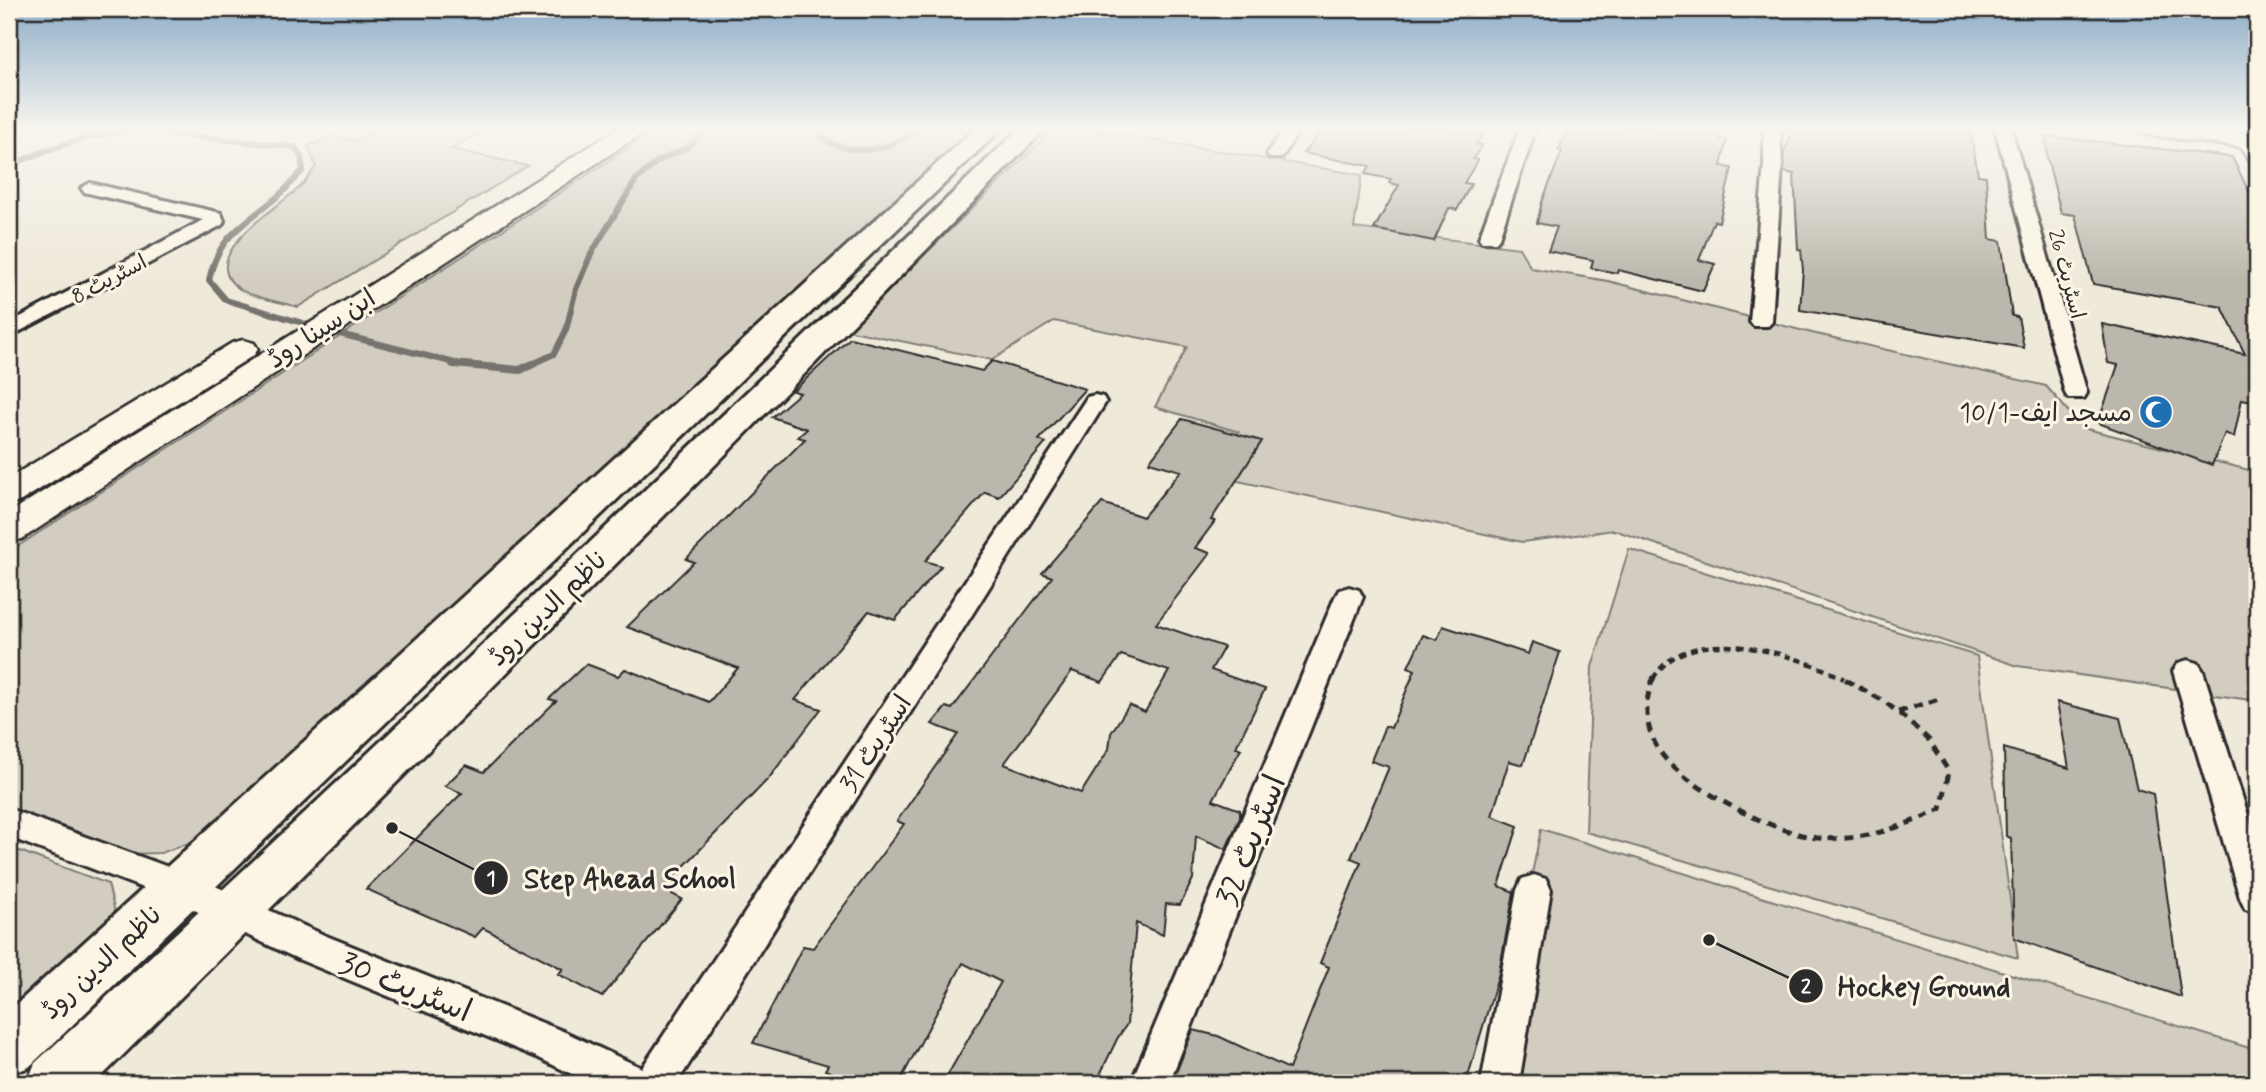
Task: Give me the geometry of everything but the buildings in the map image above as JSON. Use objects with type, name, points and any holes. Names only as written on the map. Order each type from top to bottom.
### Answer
[{"type":"main road","name":"ابن سینا روڈ","points":[[9,530],[362,276],[519,179]]},
{"type":"main road","name":"ابن سینا روڈ","points":[[9,493],[392,282],[555,179]]},
{"type":"main road","name":"ناظم الدین روڈ","points":[[22,1035],[936,179]]},
{"type":"main road","name":"ناظم الدین روڈ","points":[[71,1068],[696,463],[983,179]]},
{"type":"street","points":[[1489,238],[1510,179]]},
{"type":"street","points":[[1761,322],[1772,179]]},
{"type":"street","name":"اسٹریٹ 26","points":[[2017,179],[2076,393]]},
{"type":"street","name":"اسٹریٹ 8","points":[[9,331],[215,221],[214,217],[90,188]]},
{"type":"street","name":"اسٹریٹ 31","points":[[655,1083],[1095,402]]},
{"type":"street","name":"اسٹریٹ 32","points":[[1150,1083],[1349,597]]},
{"type":"street","points":[[2188,671],[2257,898]]},
{"type":"street","name":"اسٹریٹ 30","points":[[9,823],[181,887],[311,947],[552,1045],[631,1083]]},
{"type":"street","points":[[1500,1083],[1534,890]]},
{"type":"path","points":[[1738,645],[1811,663],[1850,680],[1898,712],[1927,737],[1949,772],[1941,809],[1898,829],[1818,838],[1774,828],[1694,781],[1664,758],[1648,727],[1645,698],[1654,673],[1675,656],[1738,645]]},
{"type":"path","points":[[1898,712],[1942,698]]},
{"type":"shaded area","points":[[507,179],[298,307],[241,290],[228,277],[226,263],[232,249],[259,220],[306,180]]},
{"type":"shaded area","points":[[581,179],[925,179],[282,774],[202,838],[161,853],[128,854],[9,807],[9,552]]},
{"type":"shaded area","points":[[1003,179],[1361,179],[1354,228],[1519,248],[1531,268],[1608,281],[1812,333],[2046,386],[2083,428],[2257,472],[2257,701],[2018,666],[1614,530],[1522,542],[1224,478],[1239,432],[1155,407],[1187,347],[1054,321],[992,360],[847,330]]},
{"type":"shaded area","points":[[1629,549],[1977,656],[2018,958],[1586,832],[1592,667]]},
{"type":"shaded area","points":[[1541,829],[2256,1050],[2257,1083],[1490,1083]]},
{"type":"shaded area","points":[[9,847],[108,884],[115,912],[98,951],[9,1036]]},
{"type":"waterway","points":[[294,179],[232,234],[218,253],[209,280],[226,300],[316,327]]},
{"type":"waterway","points":[[530,365],[554,354],[566,330],[576,289],[591,254],[637,179]]},
{"type":"waterway","points":[[328,331],[462,365]]},
{"type":"waterway","points":[[453,364],[462,365]]},
{"type":"waterway","points":[[462,365],[520,370],[533,364]]},
{"type":"place","name":"مسجد ایف-10/1","points":[[2156,412]]},
{"type":"place","name":"Step Ahead School","points":[[392,828]]},
{"type":"place","name":"Hockey Ground","points":[[1709,940]]}]
